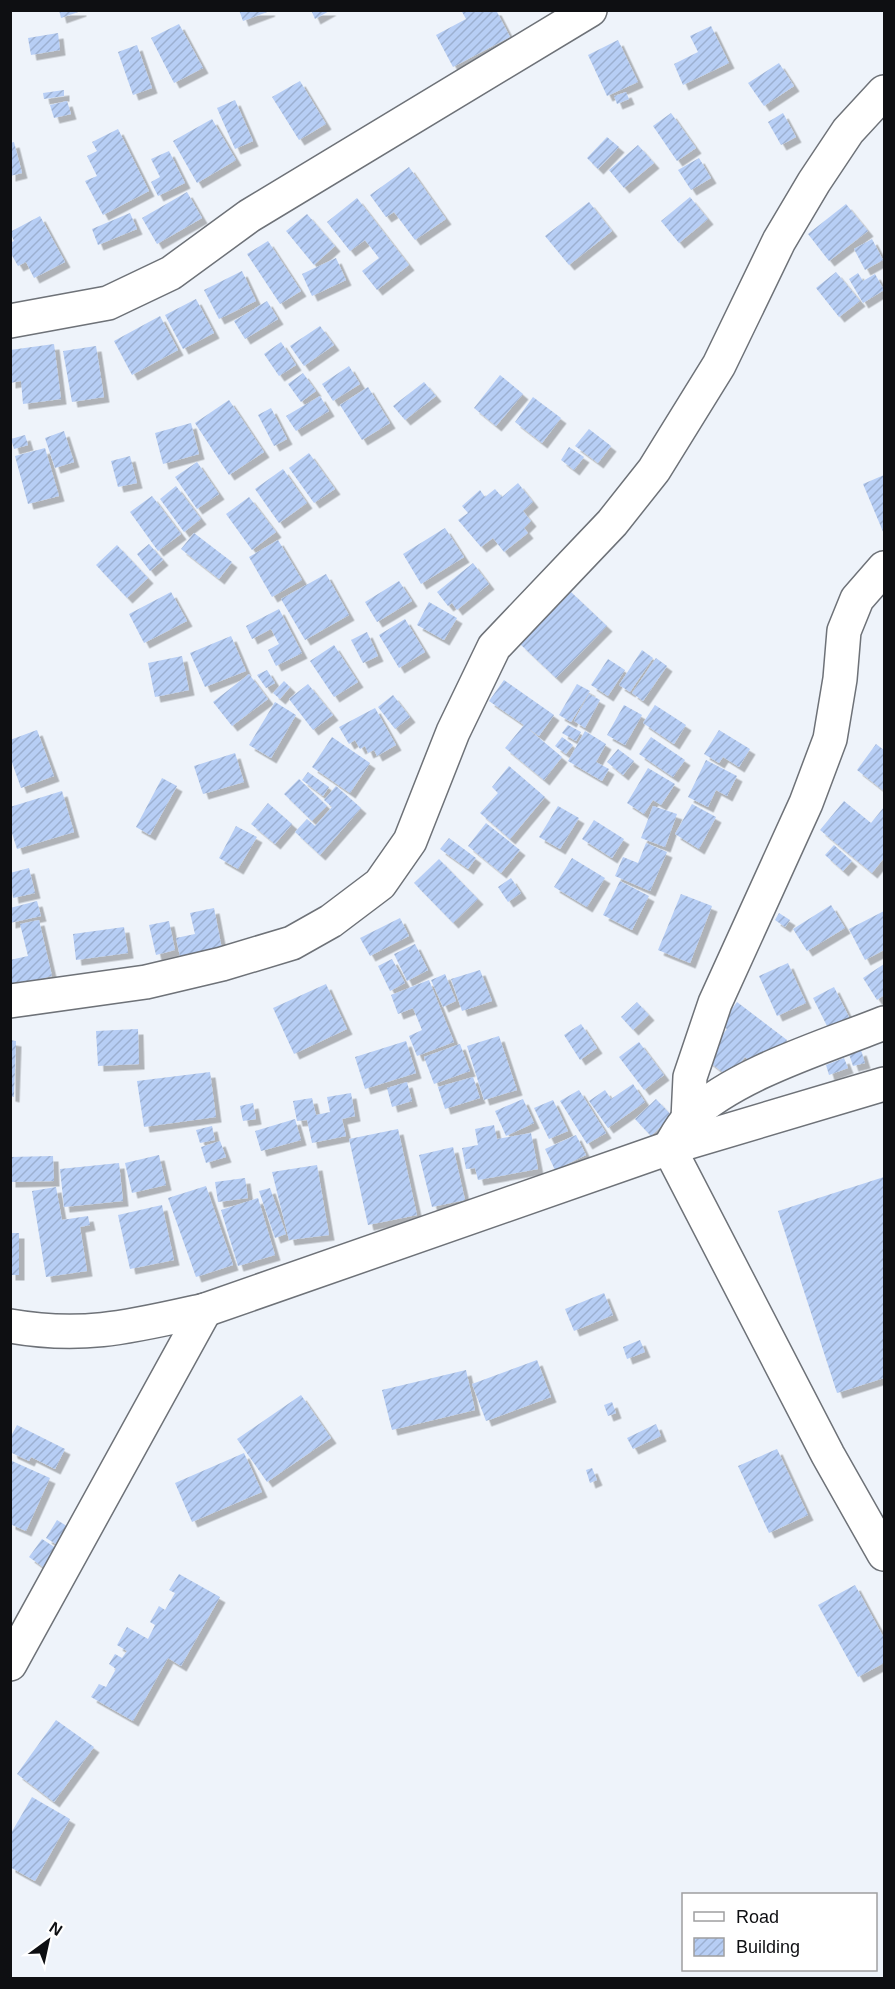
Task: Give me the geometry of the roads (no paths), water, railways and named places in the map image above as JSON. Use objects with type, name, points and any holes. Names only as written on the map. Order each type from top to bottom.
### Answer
[{"type":"street","points":[[10,321],[59,314],[108,303],[171,273],[249,216],[590,10]]},
{"type":"street","points":[[10,1001],[146,982],[222,964],[292,943],[331,921],[380,884],[410,841],[453,732],[494,647],[612,523],[654,470],[719,365],[780,241],[814,182],[848,131],[885,92]]},
{"type":"street","points":[[688,1119],[690,1077],[715,1003],[806,803],[830,739],[840,679],[844,631],[857,599],[885,568]]},
{"type":"street","points":[[669,1148],[688,1119],[710,1101],[779,1065],[885,1023]]},
{"type":"street","points":[[10,1326],[79,1333],[127,1328],[205,1310],[669,1148],[885,1084]]},
{"type":"street","points":[[669,1148],[828,1455],[885,1554]]},
{"type":"street","points":[[10,1664],[205,1310]]}]
